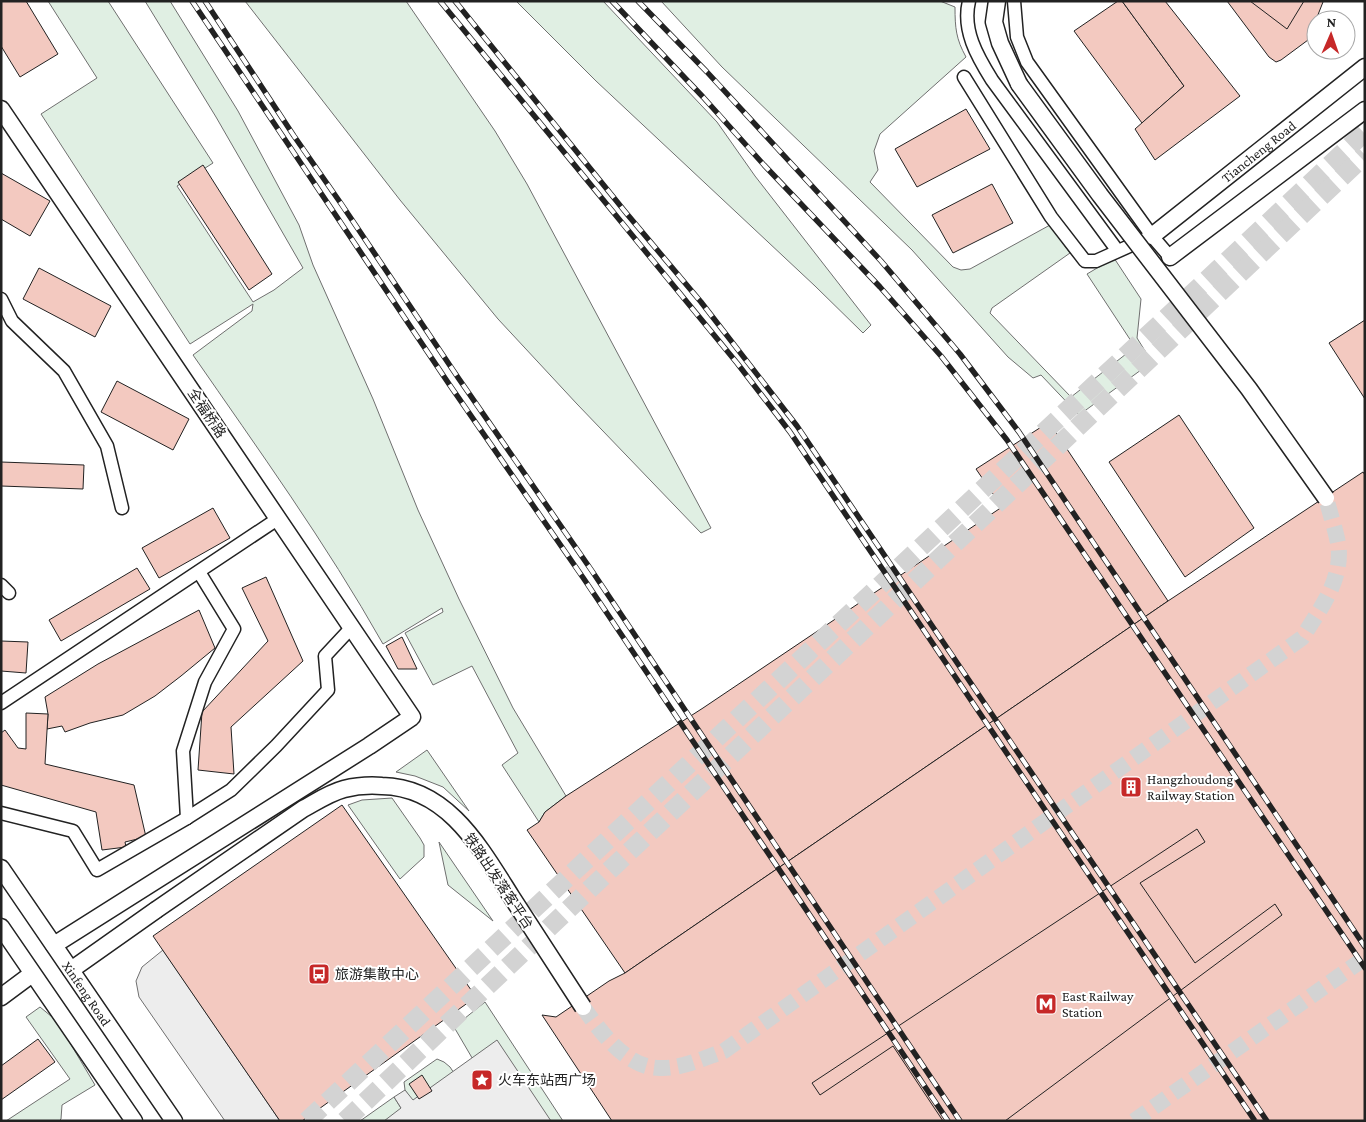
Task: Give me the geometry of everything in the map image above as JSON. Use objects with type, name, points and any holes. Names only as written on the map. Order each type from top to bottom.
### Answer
[{"type":"main road","points":[[997,1],[994,22],[1000,43],[1020,84],[1100,195],[1249,390],[1326,498]]},
{"type":"main road","name":"Tiancheng Road","points":[[1152,236],[1365,67]]},
{"type":"main road","name":"全福桥路","points":[[1,109],[412,717],[54,945]]},
{"type":"main road","points":[[1170,257],[1365,110]]},
{"type":"main road","name":"铁路出发落客平台","points":[[71,970],[303,809],[344,789],[365,785],[388,786],[409,789],[426,796],[448,811],[477,843],[583,1007]]},
{"type":"main road","name":"Xinfeng Road","points":[[1,868],[174,1121]]},
{"type":"main road","points":[[1,927],[134,1121]]},
{"type":"main road","points":[[1,997],[32,974]]},
{"type":"street","points":[[968,1],[968,33],[979,59],[992,80],[1117,250]]},
{"type":"street","points":[[1014,1],[1016,37],[1027,62],[1152,236],[1170,257]]},
{"type":"street","points":[[964,76],[1051,217],[1084,261],[1096,261],[1152,236]]},
{"type":"street","points":[[1,299],[12,321],[64,370],[107,446],[122,508]]},
{"type":"street","points":[[1,703],[279,518]]},
{"type":"street","points":[[187,818],[183,751],[205,682],[234,629],[199,572]]},
{"type":"street","points":[[1,813],[72,831],[97,870],[231,790],[276,746],[328,690],[325,656],[352,627]]},
{"type":"green space","points":[[48,1],[108,1],[213,163],[177,186],[253,302],[274,290],[303,268],[216,117],[145,1],[170,1],[238,111],[299,225],[313,265],[373,399],[418,510],[459,599],[513,708],[566,796],[545,812],[539,822],[502,765],[518,753],[472,666],[433,685],[405,633],[443,612],[442,608],[383,644],[315,533],[193,355],[252,311],[253,304],[190,344],[41,114],[97,78]]},
{"type":"green space","points":[[245,1],[406,1],[495,131],[527,184],[711,528],[701,533],[498,319],[400,200]]},
{"type":"green space","points":[[516,1],[603,1],[717,122],[755,176],[871,325],[863,333],[596,81]]},
{"type":"green space","points":[[661,1],[940,1],[955,7],[957,33],[966,57],[880,134],[874,151],[878,170],[870,182],[953,267],[961,270],[970,269],[1050,225],[1070,253],[992,308],[990,313],[1071,397],[1135,347],[1087,274],[1114,258],[1141,299],[1137,338],[1152,362],[1079,415],[1041,375],[1033,378],[1008,357],[912,250],[722,67]]},
{"type":"green space","points":[[427,750],[469,811],[443,787],[415,776],[396,772]]},
{"type":"green space","points":[[392,798],[424,845],[424,857],[400,879],[348,805],[362,800]]},
{"type":"green space","points":[[439,842],[493,921],[448,885]]},
{"type":"green space","points":[[485,1002],[563,1121],[509,1121],[454,1027]]},
{"type":"green space","points":[[40,1007],[57,1021],[95,1085],[62,1105],[61,1119],[59,1121],[6,1121],[70,1079],[26,1017]]},
{"type":"green space","points":[[437,1059],[450,1067],[486,1121],[426,1121],[405,1090],[404,1082]]},
{"type":"green space","points":[[394,1097],[409,1121],[360,1121]]},
{"type":"shaded area","points":[[163,950],[280,1121],[225,1121],[139,997],[136,981],[142,967]]},
{"type":"shaded area","name":"火车东站西广场","points":[[497,1040],[551,1121],[384,1121],[401,1108],[394,1097],[405,1090],[413,1100]]},
{"type":"building","points":[[1,1],[26,1],[58,54],[20,77],[1,46]]},
{"type":"building","points":[[1118,1],[1122,1],[1184,86],[1142,123],[1074,31]]},
{"type":"building","points":[[1122,1],[1165,1],[1240,96],[1155,160],[1135,129],[1184,86]]},
{"type":"building","points":[[1227,1],[1322,1],[1320,10],[1306,10],[1306,41],[1281,60],[1276,62],[1269,57]]},
{"type":"building","points":[[1250,1],[1304,1],[1287,29]]},
{"type":"building","points":[[966,109],[990,149],[917,187],[895,149]]},
{"type":"building","points":[[203,165],[272,274],[249,290],[178,182]]},
{"type":"building","points":[[1,173],[50,201],[30,236],[1,219]]},
{"type":"building","points":[[992,184],[1013,223],[953,253],[932,215]]},
{"type":"building","points":[[39,268],[111,306],[95,337],[23,299]]},
{"type":"building","points":[[1365,320],[1365,399],[1329,343]]},
{"type":"building","points":[[117,381],[189,419],[173,450],[101,412]]},
{"type":"building","points":[[1179,415],[1254,528],[1185,577],[1109,462]]},
{"type":"building","points":[[1049,422],[1168,601],[625,973],[527,830],[539,822],[545,812],[566,796],[703,708],[1002,507],[976,469]]},
{"type":"building","points":[[1,462],[84,465],[83,489],[1,486]]},
{"type":"building","name":"Hangzhoudong Railway Station","points":[[1363,472],[1365,475],[1365,1121],[612,1121],[542,1015],[556,1017],[609,981],[625,973],[1168,601]]},
{"type":"building","points":[[213,508],[230,538],[159,578],[142,548]]},
{"type":"building","points":[[137,568],[150,589],[61,641],[49,620]]},
{"type":"building","points":[[266,577],[303,661],[231,727],[234,774],[198,770],[202,712],[268,641],[242,588]]},
{"type":"building","points":[[199,610],[215,648],[181,676],[155,696],[123,715],[90,723],[65,732],[62,726],[47,729],[48,714],[45,697],[98,664]]},
{"type":"building","points":[[402,637],[417,669],[398,669],[386,646]]},
{"type":"building","points":[[1,641],[28,642],[26,673],[1,671]]},
{"type":"building","points":[[26,713],[48,714],[45,764],[134,785],[146,837],[125,842],[126,847],[102,850],[96,812],[1,785],[1,733],[5,730],[18,748],[26,749]]},
{"type":"building","name":"旅游集散中心","points":[[342,805],[476,997],[302,1121],[280,1121],[153,936]]},
{"type":"building","name":"East Railway Station","points":[[1197,829],[1205,842],[1140,883],[1195,963],[1275,904],[1282,915],[1005,1121],[943,1121],[893,1046],[820,1095],[812,1083]]},
{"type":"building","points":[[38,1039],[55,1062],[1,1100],[1,1066]]},
{"type":"building","points":[[422,1075],[432,1091],[419,1099],[409,1084]]},
{"type":"tunnel","points":[[307,1121],[1365,132]]},
{"type":"tunnel","points":[[345,1121],[1365,155]]},
{"type":"tunnel","points":[[583,1007],[616,1047],[636,1062],[648,1066],[660,1068],[676,1067],[724,1051],[1302,638],[1323,605],[1334,581],[1337,569],[1338,543],[1326,498]]},
{"type":"tunnel","points":[[1134,1121],[1365,958]]},
{"type":"railway","points":[[192,1],[449,384],[584,579],[948,1121]]},
{"type":"railway","points":[[205,1],[294,136],[592,571],[960,1121]]},
{"type":"railway","points":[[440,1],[737,363],[790,432],[1255,1121]]},
{"type":"railway","points":[[455,1],[627,214],[701,302],[797,426],[1267,1121]]},
{"type":"railway","points":[[612,1],[880,287],[941,356],[1007,440],[1365,968]]},
{"type":"railway","points":[[638,1],[707,72],[881,261],[960,354],[1019,432],[1365,947]]},
{"type":"place","name":"Hangzhoudong Railway Station","points":[[1131,787]]},
{"type":"place","name":"旅游集散中心","points":[[319,974]]},
{"type":"place","name":"East Railway Station","points":[[1046,1004]]},
{"type":"place","name":"火车东站西广场","points":[[482,1080]]}]
